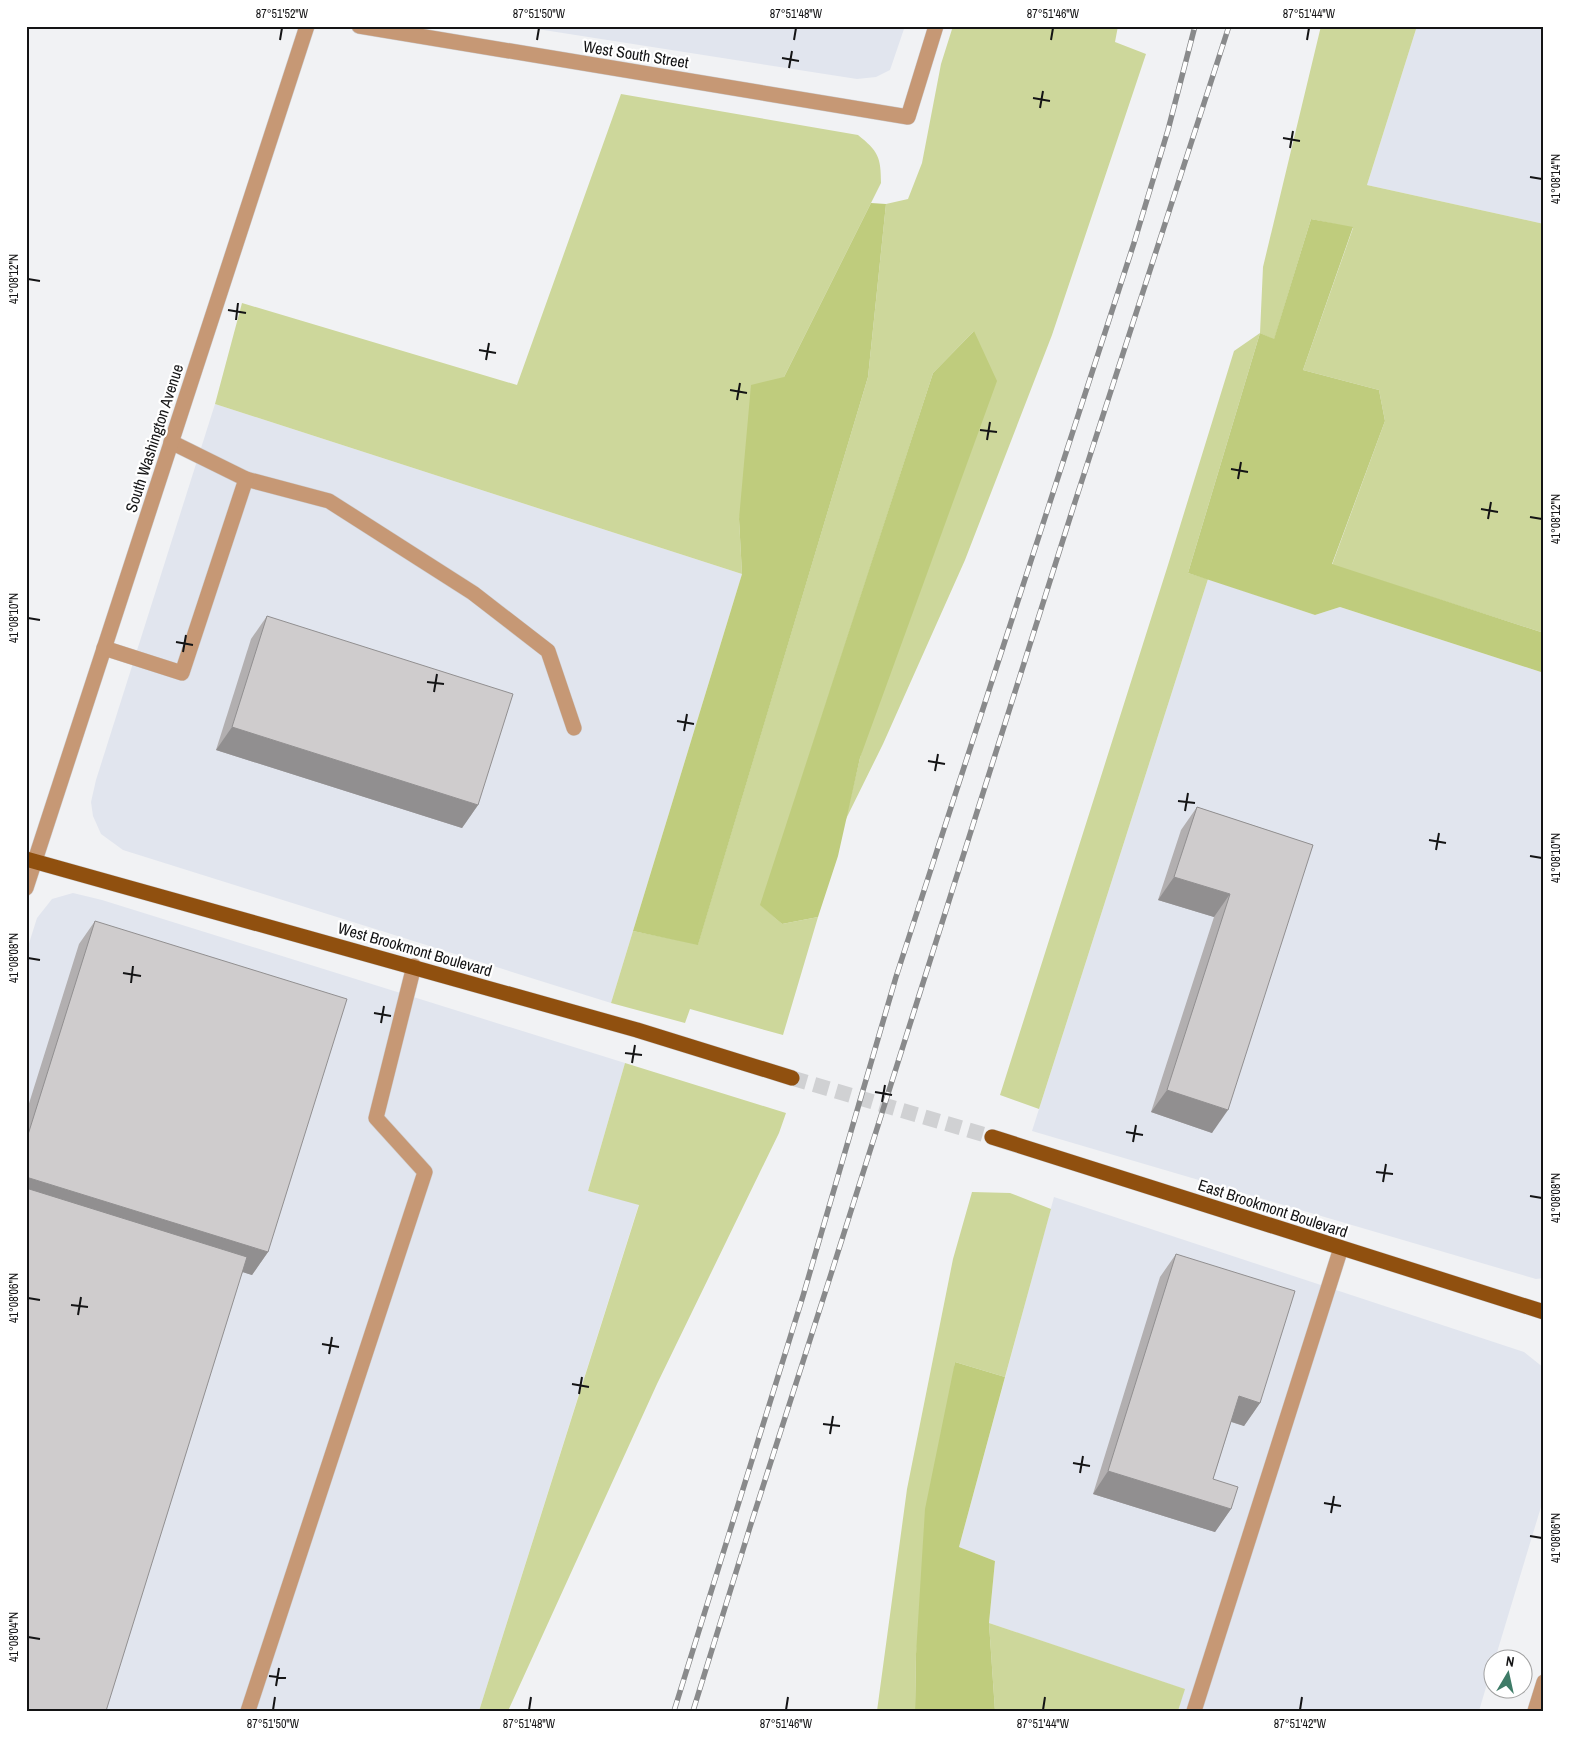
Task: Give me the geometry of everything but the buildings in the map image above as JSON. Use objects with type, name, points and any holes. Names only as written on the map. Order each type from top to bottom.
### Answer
[{"type":"main road","name":"West Brookmont Boulevard","points":[[31,859],[637,1030],[792,1078]]},
{"type":"main road","name":"East Brookmont Boulevard","points":[[992,1138],[1544,1312]]},
{"type":"street","name":"South Washington Avenue","points":[[26,888],[31,859],[104,648],[307,26]]},
{"type":"street","name":"West South Street","points":[[359,26],[908,117],[936,26]]},
{"type":"street","points":[[171,442],[246,479],[330,500],[480,599],[548,651],[574,728]]},
{"type":"street","points":[[104,648],[182,673],[246,479]]},
{"type":"street","points":[[248,1711],[425,1172],[376,1118],[414,966]]},
{"type":"street","points":[[1194,1711],[1341,1248]]},
{"type":"street","points":[[1535,1711],[1544,1682]]},
{"type":"shaded area","points":[[518,26],[905,26],[890,70],[876,77],[857,79]]},
{"type":"shaded area","points":[[1417,26],[1544,26],[1544,224],[1367,185]]},
{"type":"shaded area","points":[[215,404],[742,574],[611,1003],[123,850],[101,834],[93,816],[91,802],[96,780]]},
{"type":"shaded area","points":[[1208,579],[1315,615],[1340,607],[1544,673],[1544,1278],[1536,1279],[1032,1131]]},
{"type":"shaded area","points":[[73,893],[102,900],[625,1063],[588,1191],[639,1204],[479,1711],[26,1711],[26,953],[37,918],[52,899]]},
{"type":"shaded area","points":[[1054,1197],[1524,1352],[1544,1368],[1544,1497],[1498,1650],[1482,1650],[1482,1700],[1479,1711],[1178,1711],[1184,1689],[989,1623],[995,1561],[959,1547]]},
{"type":"green space","points":[[953,26],[1118,26],[1115,42],[1146,54],[1052,335],[965,560],[883,744],[845,821],[860,758],[974,331],[933,373],[761,905],[782,924],[818,917],[783,1035],[690,1009],[685,1023],[611,1003],[633,931],[698,944],[868,377],[886,204],[908,199],[922,163],[941,64]]},
{"type":"green space","points":[[1321,26],[1417,26],[1367,185],[1544,224],[1544,633],[1332,565],[1385,421],[1379,390],[1303,370],[1353,228],[1311,219],[1274,340],[1260,333],[1263,267]]},
{"type":"green space","points":[[621,94],[858,135],[874,150],[879,161],[881,183],[784,377],[739,519],[742,574],[215,404],[242,303],[517,385]]},
{"type":"green space","points":[[871,203],[886,204],[868,377],[698,945],[633,931],[742,574],[739,519],[751,385],[784,377]]},
{"type":"green space","points":[[1311,219],[1353,227],[1303,370],[1379,390],[1385,421],[1332,564],[1544,633],[1544,673],[1340,607],[1315,615],[1188,573],[1260,333],[1274,339]]},
{"type":"green space","points":[[974,331],[997,381],[860,758],[838,856],[818,917],[782,924],[760,905],[933,373]]},
{"type":"green space","points":[[1260,333],[1188,573],[1208,579],[1039,1109],[1000,1095],[1234,351]]},
{"type":"green space","points":[[625,1063],[786,1113],[779,1133],[657,1384],[508,1711],[479,1711],[639,1205],[588,1191]]},
{"type":"green space","points":[[972,1192],[1010,1193],[1051,1209],[1005,1377],[955,1362],[916,1654],[915,1711],[877,1711],[907,1489],[953,1259]]},
{"type":"green space","points":[[955,1362],[1005,1377],[959,1547],[995,1561],[989,1623],[995,1711],[915,1711],[916,1654],[925,1509]]},
{"type":"green space","points":[[989,1623],[1185,1689],[1178,1711],[995,1711]]},
{"type":"tunnel","points":[[792,1078],[992,1137]]},
{"type":"railway","points":[[674,1711],[803,1296],[896,977],[1134,243],[1168,130],[1195,26]]},
{"type":"railway","points":[[693,1711],[1074,505],[1229,26]]}]
